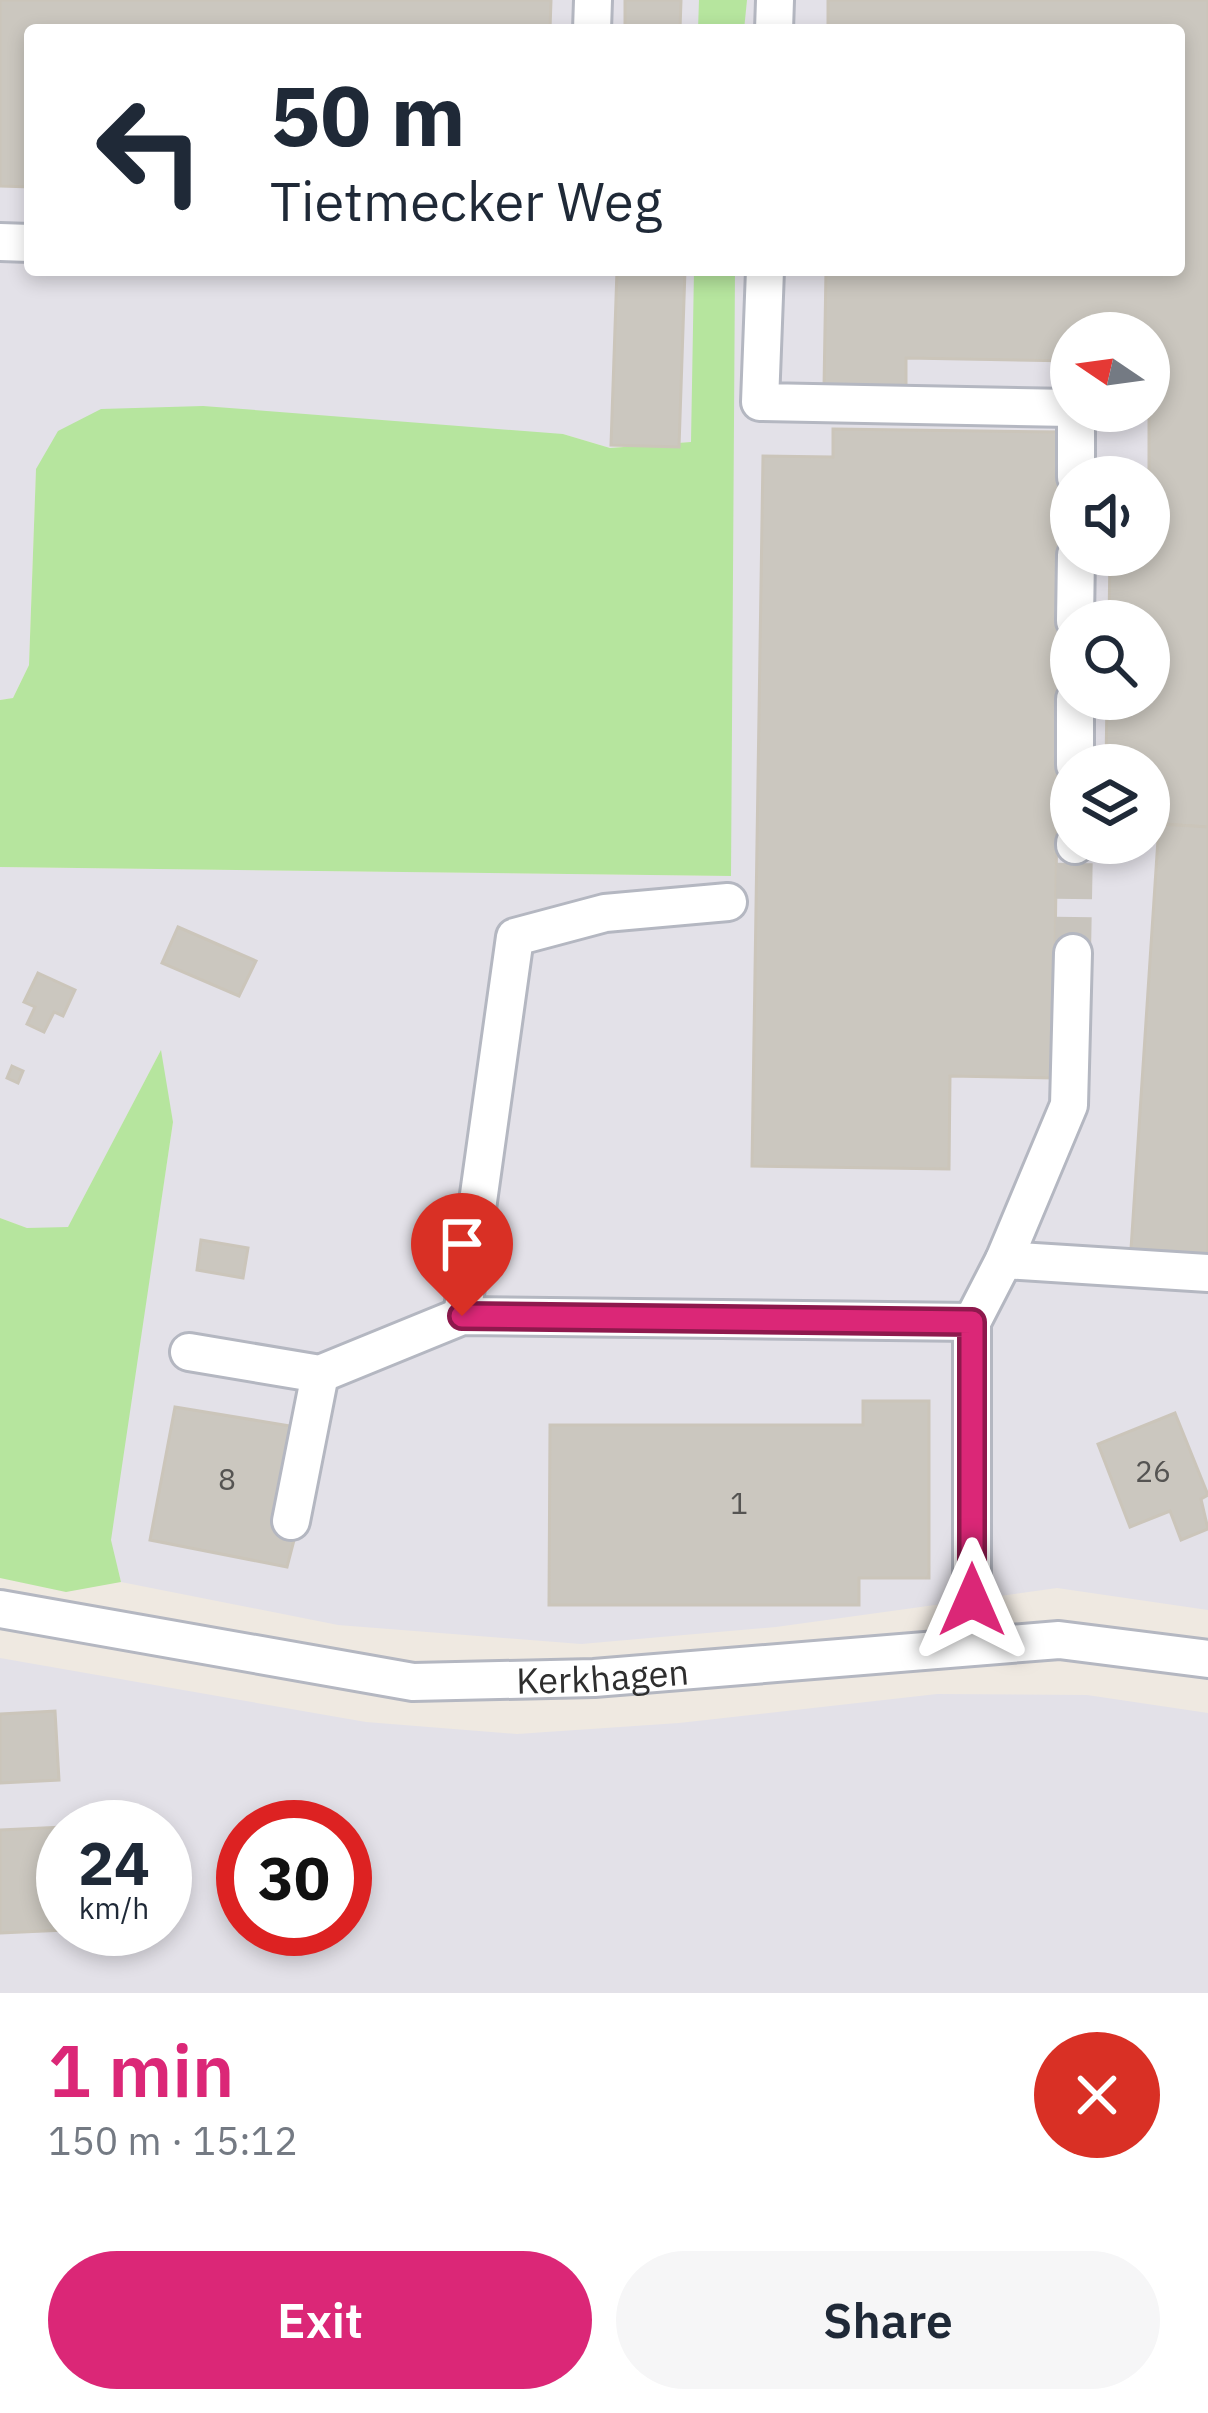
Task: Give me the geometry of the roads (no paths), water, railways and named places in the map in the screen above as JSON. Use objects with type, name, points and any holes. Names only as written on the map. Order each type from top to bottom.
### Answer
[{"type":"street","points":[[765,276],[760,402],[1050,409]]},
{"type":"street","points":[[462,1316],[515,937],[605,913],[728,902]]},
{"type":"street","points":[[971,1646],[972,1322],[1004,1260],[1069,1106],[1072,953]]},
{"type":"street","points":[[1004,1260],[1208,1273]]},
{"type":"street","points":[[189,1352],[320,1374],[462,1316],[972,1322]]},
{"type":"street","points":[[291,1521],[320,1374]]},
{"type":"street","name":"Kerkhagen","points":[[0,1609],[413,1682],[593,1678],[1059,1640],[1208,1659]]},
{"type":"tunnel","points":[[1073,953],[1075,864]]}]
